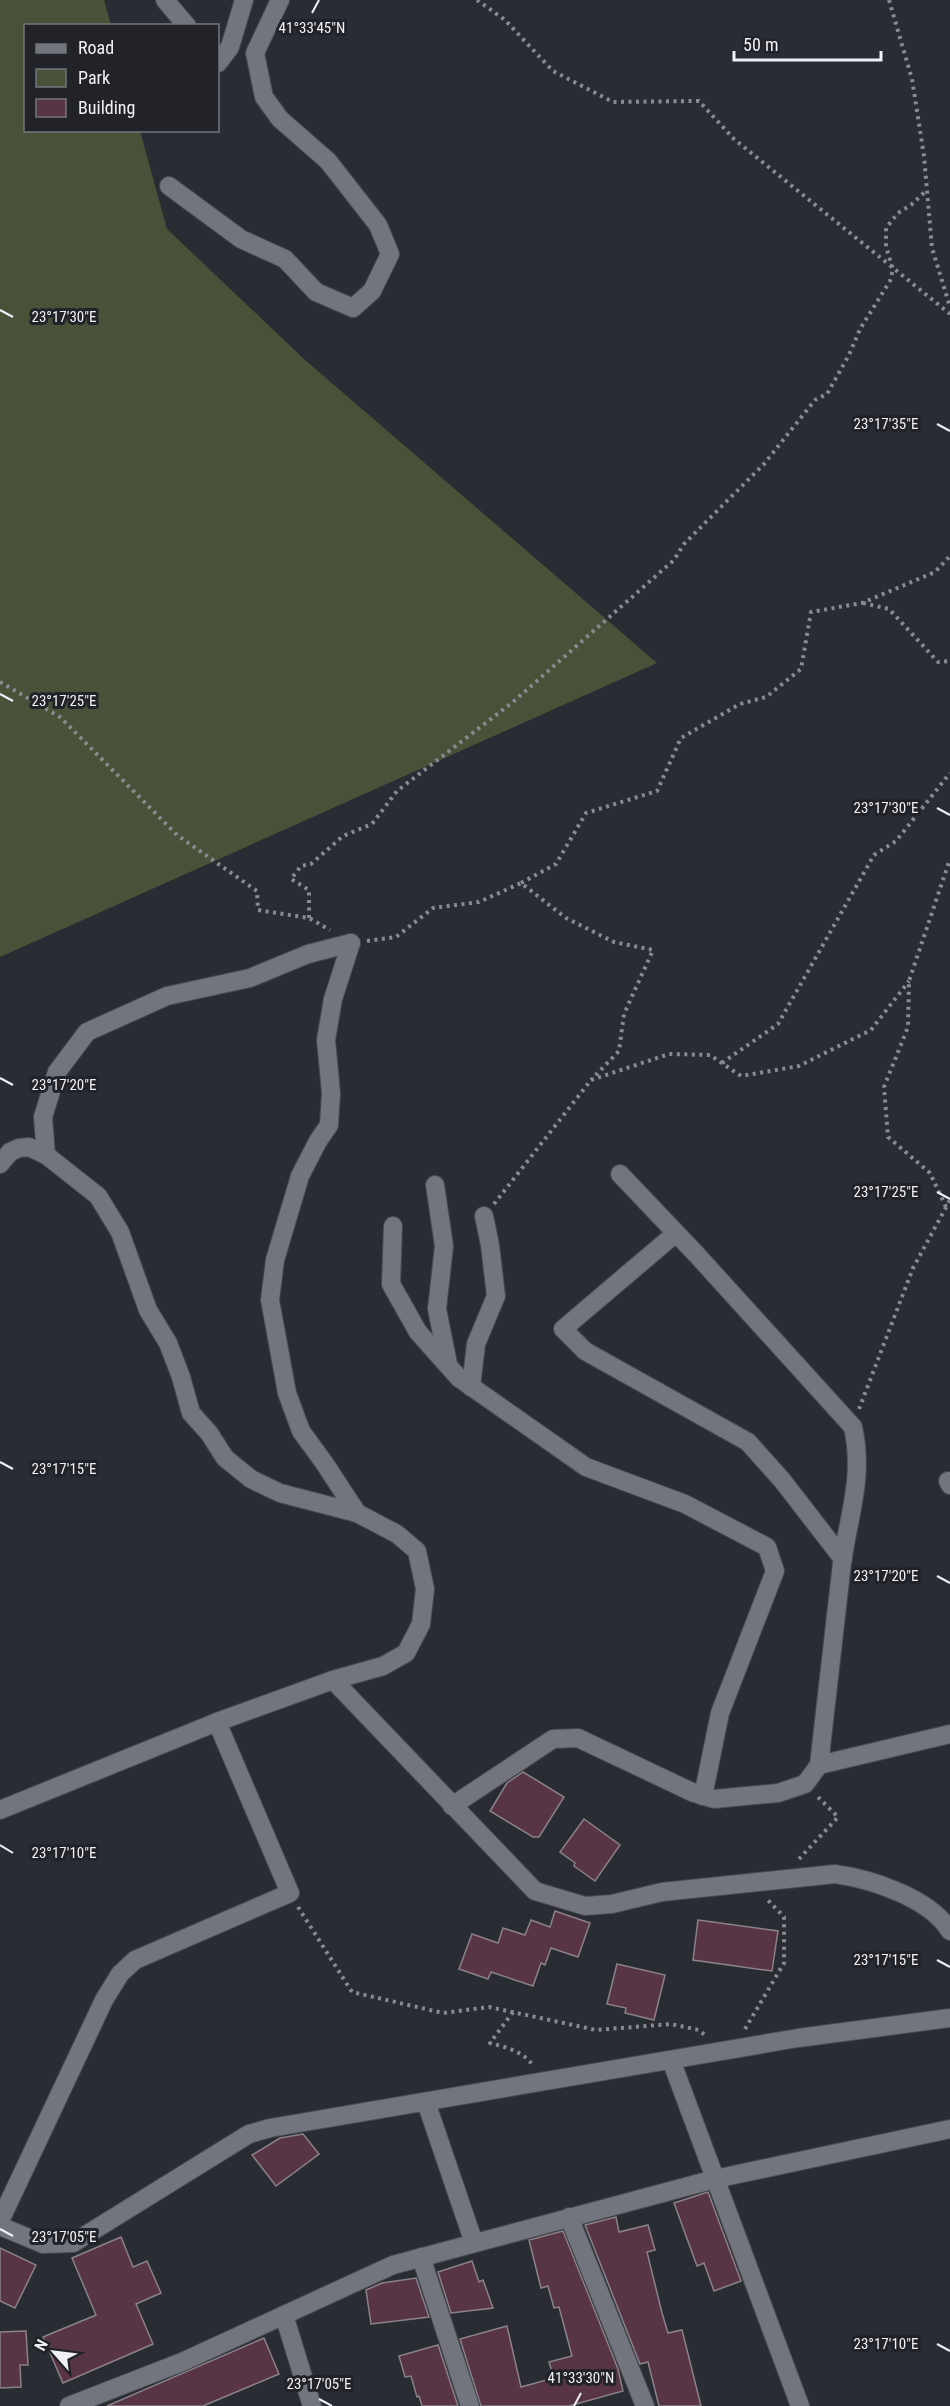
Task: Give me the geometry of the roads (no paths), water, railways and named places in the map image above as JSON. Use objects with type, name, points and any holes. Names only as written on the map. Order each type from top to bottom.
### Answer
[{"type":"street","points":[[165,0],[185,24]]},
{"type":"street","points":[[219,62],[230,47],[244,0]]},
{"type":"street","points":[[169,186],[241,239],[285,259],[316,292],[353,308],[372,291],[390,254],[378,225],[328,161],[280,120],[264,97],[255,53],[280,0]]},
{"type":"street","points":[[46,1155],[43,1117],[57,1072],[87,1032],[167,996],[250,978],[308,954],[351,943],[333,999],[326,1040],[331,1093],[329,1125],[300,1176],[275,1260],[270,1299],[287,1393],[301,1431],[357,1513]]},
{"type":"street","points":[[0,1164],[10,1152],[19,1148],[29,1148],[46,1155],[98,1196],[120,1232],[148,1310],[171,1351],[191,1413],[209,1433],[225,1458],[252,1479],[280,1493],[357,1513],[397,1534],[417,1551],[425,1589],[421,1624],[406,1653],[382,1666],[333,1680],[217,1722],[0,1810]]},
{"type":"street","points":[[452,1806],[553,1739],[578,1738],[714,1799],[778,1793],[805,1784],[819,1765],[843,1559],[857,1477],[858,1450],[853,1427],[620,1174]]},
{"type":"street","points":[[435,1185],[444,1246],[437,1309],[448,1366]]},
{"type":"street","points":[[471,1387],[476,1344],[495,1296],[490,1245],[483,1216]]},
{"type":"street","points":[[393,1226],[391,1284],[418,1332],[459,1378],[586,1467],[685,1504],[767,1547],[775,1571],[720,1713],[703,1796]]},
{"type":"street","points":[[676,1233],[563,1329],[585,1351],[748,1442],[782,1480],[843,1559]]},
{"type":"street","points":[[333,1680],[535,1891],[585,1906],[612,1904],[662,1892],[835,1874],[861,1878],[885,1886],[918,1902],[946,1924],[950,1931]]},
{"type":"street","points":[[0,2221],[104,2000],[120,1974],[135,1960],[290,1893],[217,1722]]},
{"type":"street","points":[[819,1765],[950,1734]]},
{"type":"street","points":[[0,2226],[43,2244],[73,2243],[249,2134],[730,2050],[950,2018]]},
{"type":"street","points":[[671,2060],[800,2406]]},
{"type":"street","points":[[426,2102],[474,2243]]},
{"type":"street","points":[[69,2406],[182,2362],[393,2265],[715,2179],[950,2129]]},
{"type":"street","points":[[569,2217],[645,2406]]},
{"type":"street","points":[[421,2257],[470,2406]]},
{"type":"street","points":[[284,2315],[312,2406]]}]
